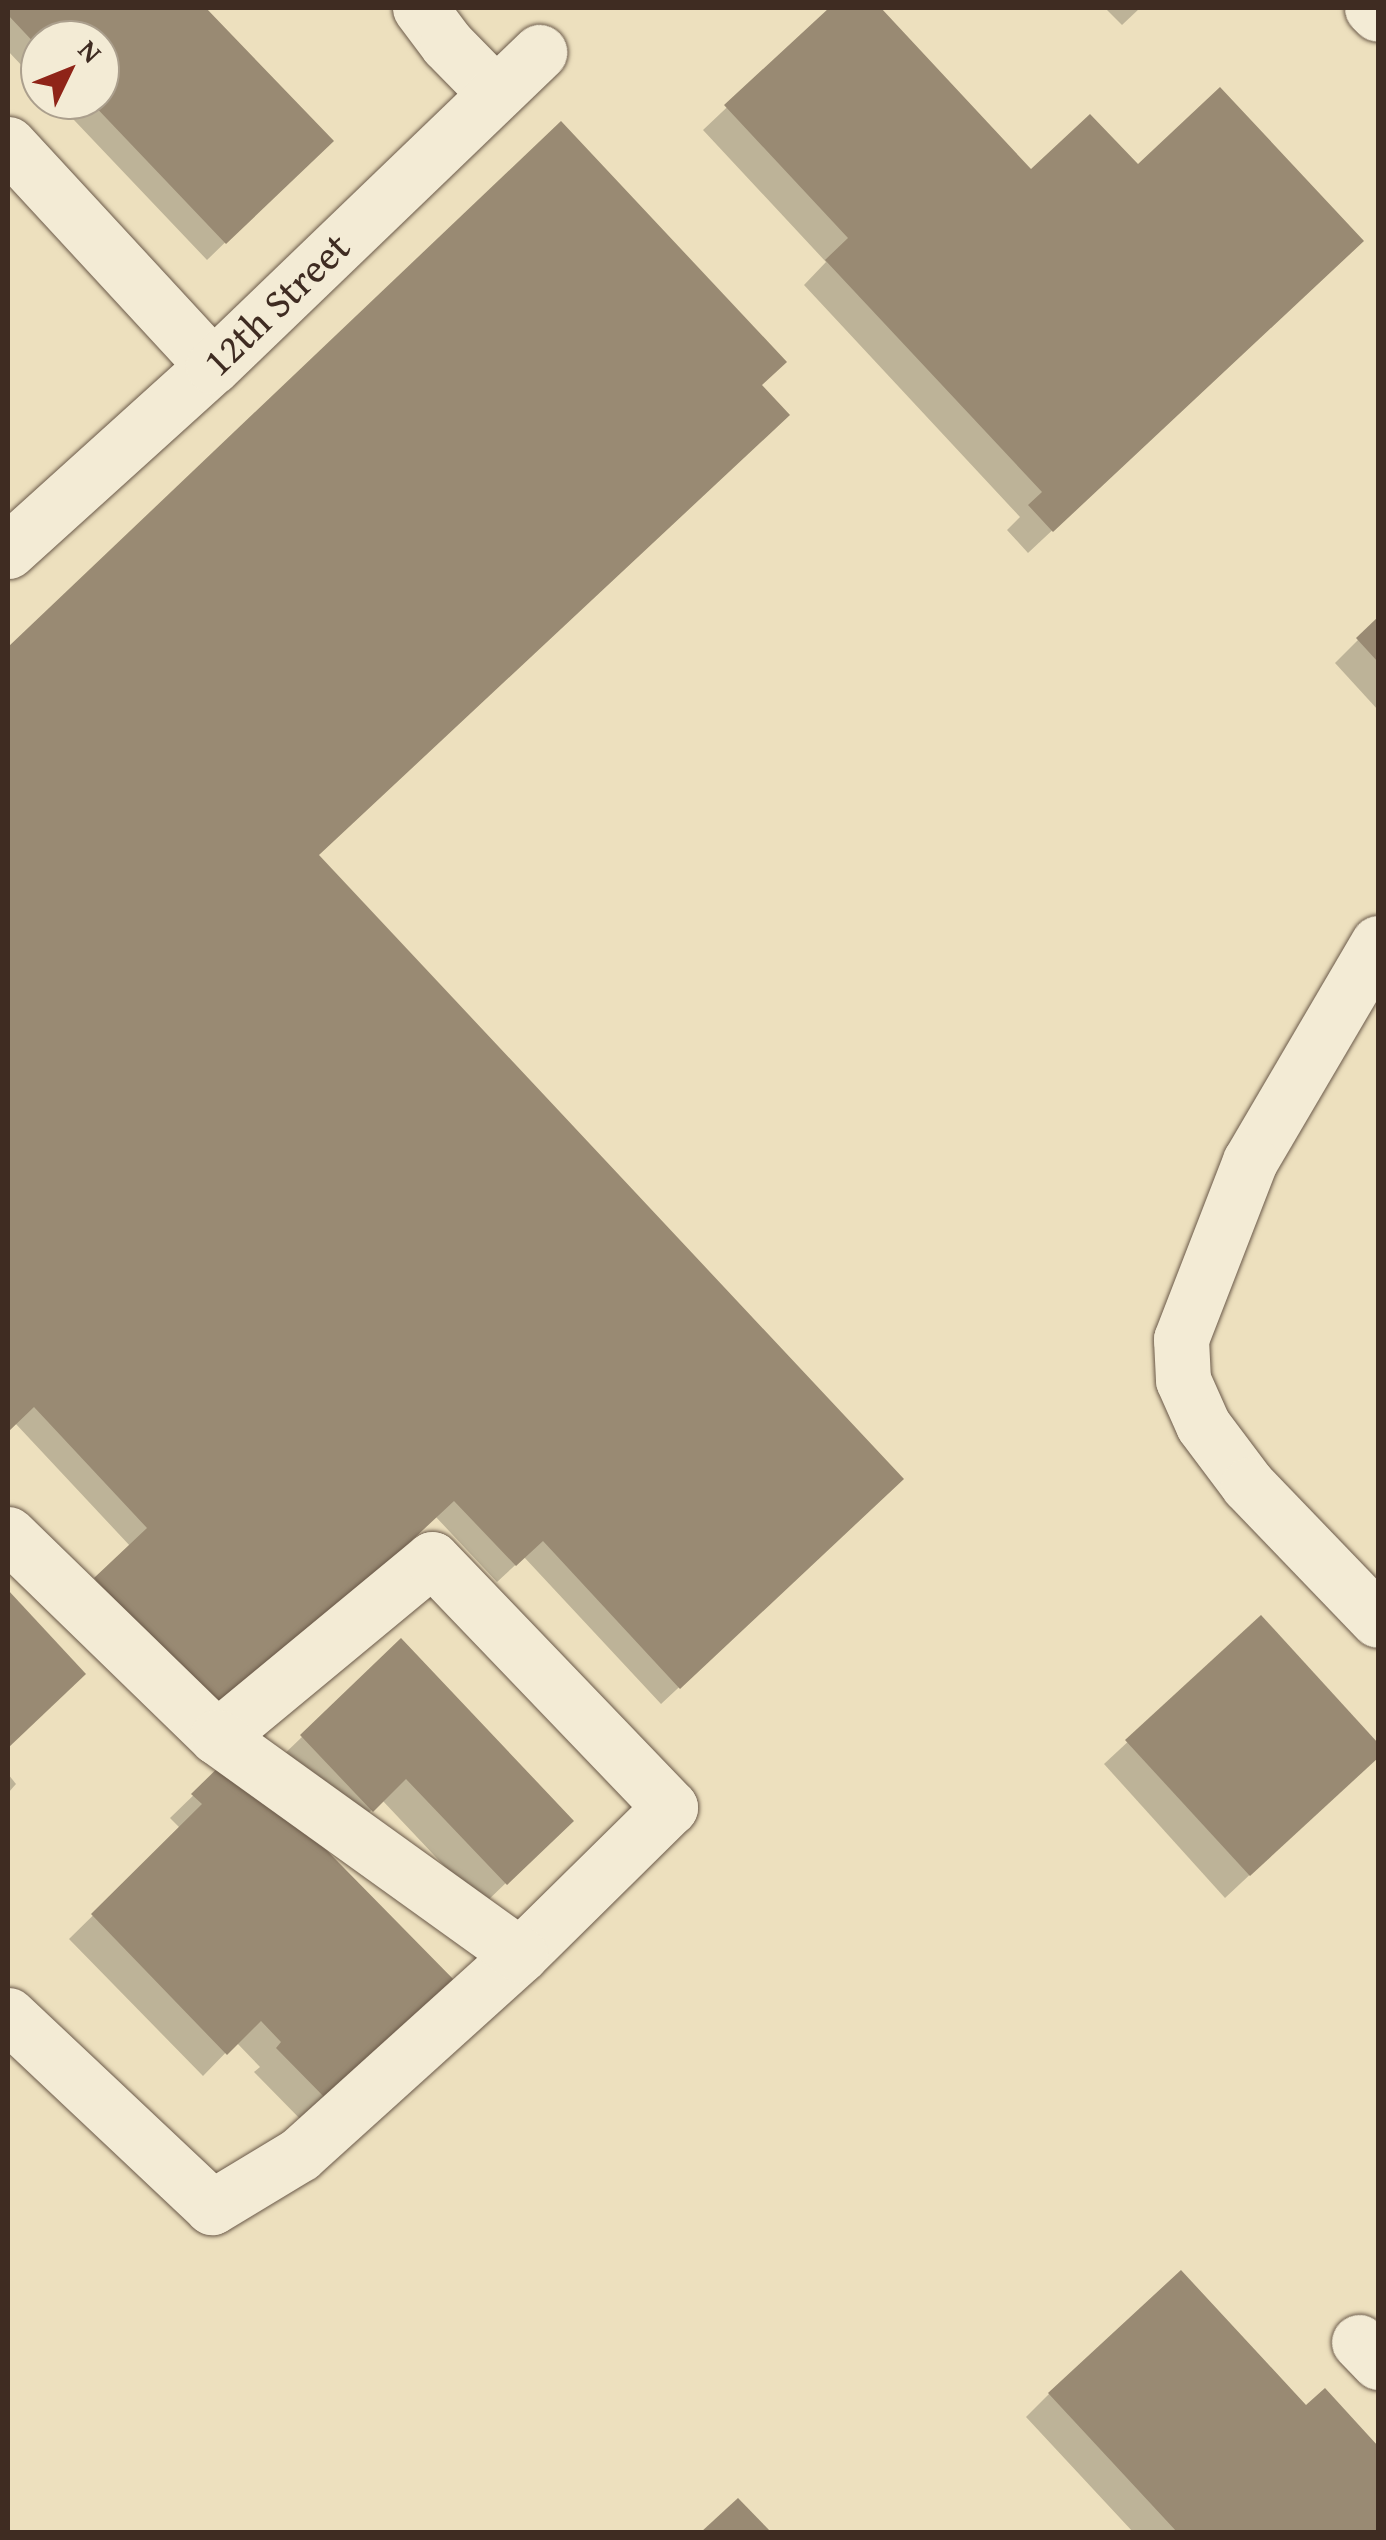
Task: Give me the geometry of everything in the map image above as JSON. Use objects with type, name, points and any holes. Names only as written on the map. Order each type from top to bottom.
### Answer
[{"type":"street","points":[[420,8],[446,44],[495,93]]},
{"type":"street","points":[[1372,8],[1378,14]]},
{"type":"street","name":"12th Street","points":[[8,551],[213,366],[539,52]]},
{"type":"street","points":[[8,144],[213,366]]},
{"type":"street","points":[[1378,943],[1250,1161],[1181,1339],[1183,1380],[1203,1424],[1248,1485],[1378,1620]]},
{"type":"street","points":[[8,1534],[217,1736],[520,1954]]},
{"type":"street","points":[[8,2015],[212,2207],[300,2154],[520,1954],[670,1807],[432,1559],[217,1736]]},
{"type":"building","points":[[8,8],[206,8],[334,141],[226,244],[108,120],[120,120],[120,20],[20,20],[20,28],[8,15]]},
{"type":"building","points":[[829,8],[881,8],[1031,169],[1090,114],[1138,164],[1220,87],[1364,241],[1053,532],[1028,505],[1042,492],[825,260],[848,238],[724,105]]},
{"type":"building","points":[[561,121],[787,362],[762,385],[790,415],[319,855],[904,1479],[680,1689],[543,1541],[516,1566],[454,1501],[224,1716],[94,1578],[147,1528],[34,1407],[8,1432],[8,647]]},
{"type":"building","points":[[1378,617],[1378,662],[1356,638]]},
{"type":"building","points":[[8,1590],[86,1674],[8,1748]]},
{"type":"building","points":[[1261,1615],[1378,1743],[1378,1758],[1250,1876],[1125,1740]]},
{"type":"building","points":[[401,1638],[574,1821],[507,1885],[406,1779],[373,1812],[300,1735]]},
{"type":"building","points":[[232,1754],[458,1984],[333,2106],[276,2048],[281,2042],[261,2021],[227,2055],[91,1914],[202,1804],[191,1794]]},
{"type":"building","points":[[1181,2270],[1306,2405],[1325,2388],[1378,2446],[1378,2532],[1177,2532],[1048,2393]]},
{"type":"building","points":[[738,2498],[771,2532],[701,2532]]}]
